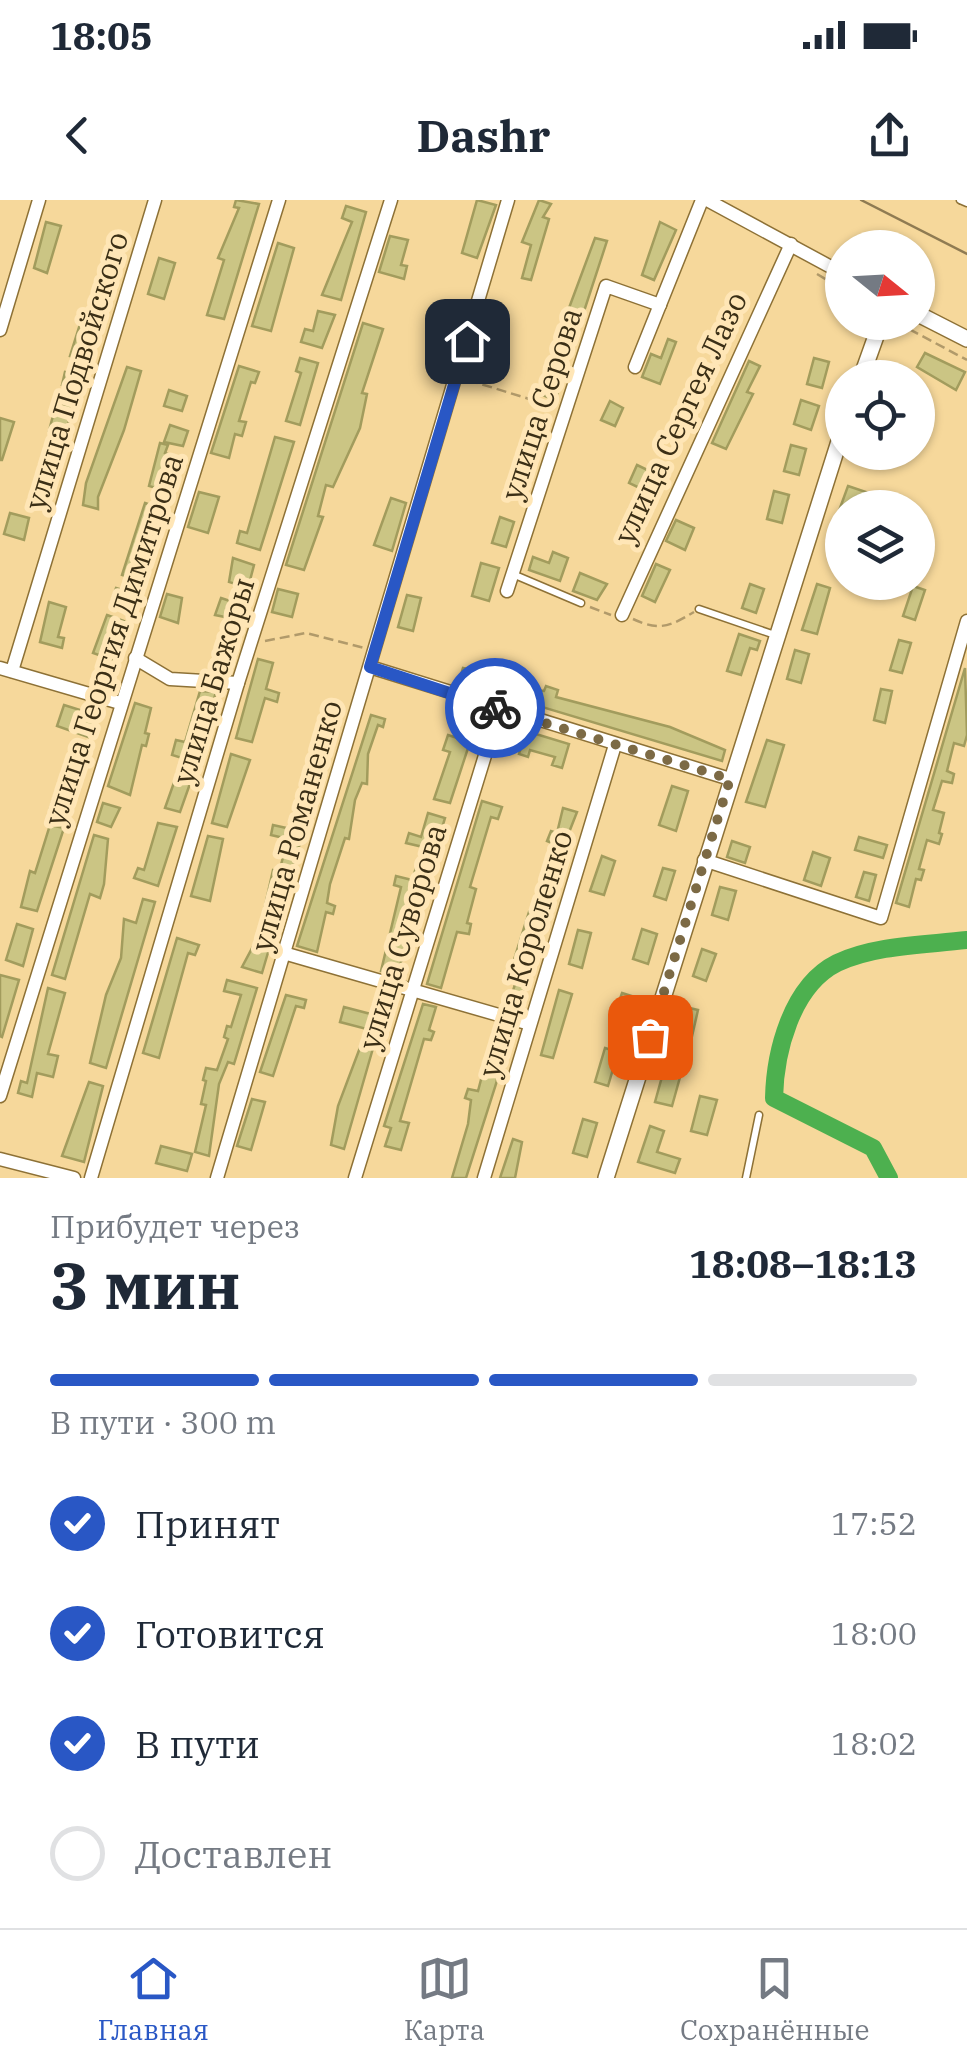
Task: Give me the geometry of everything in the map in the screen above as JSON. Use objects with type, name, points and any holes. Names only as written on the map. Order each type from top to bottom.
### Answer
[{"type":"street","points":[[0,330],[39,200]]},
{"type":"street","name":"улица Подвойского","points":[[6,669],[155,200]]},
{"type":"street","name":"улица Георгия Димитрова","points":[[0,1096],[279,200]]},
{"type":"street","name":"улица Бажоры","points":[[92,1178],[238,683],[391,200]]},
{"type":"street","name":"улица Романенко","points":[[216,1178],[287,954],[508,200]]},
{"type":"street","points":[[634,368],[704,200],[825,264]]},
{"type":"street","name":"улица Сергея Лазо","points":[[622,614],[790,244]]},
{"type":"street","name":"улица Серова","points":[[507,591],[606,286],[660,305]]},
{"type":"street","points":[[935,323],[967,340]]},
{"type":"street","points":[[606,1178],[830,470]]},
{"type":"street","points":[[704,860],[881,918],[967,621]]},
{"type":"street","points":[[135,658],[170,679],[238,683]]},
{"type":"street","points":[[370,667],[730,779]]},
{"type":"street","points":[[6,669],[120,703]]},
{"type":"street","name":"улица Суворова","points":[[355,1178],[499,710]]},
{"type":"street","name":"улица Короленко","points":[[484,1178],[615,745]]},
{"type":"street","points":[[287,954],[530,1024]]},
{"type":"street","points":[[0,1159],[47,1175],[74,1178]]},
{"type":"lane","points":[[960,200],[967,203]]},
{"type":"lane","points":[[514,575],[581,603]]},
{"type":"lane","points":[[699,609],[776,635]]},
{"type":"lane","points":[[746,1178],[759,1115]]},
{"type":"path","points":[[930,340],[967,360]]},
{"type":"path","points":[[457,376],[566,410]]},
{"type":"path","points":[[581,603],[608,615],[622,614],[654,629],[667,628],[699,609]]},
{"type":"path","points":[[250,644],[306,633],[375,651]]},
{"type":"building","points":[[236,200],[259,204],[224,319],[207,315],[224,260],[218,258],[239,208],[234,207]]},
{"type":"building","points":[[477,200],[496,205],[477,258],[462,253]]},
{"type":"building","points":[[539,200],[551,204],[543,217],[549,219],[531,280],[522,278],[531,245],[522,242]]},
{"type":"building","points":[[346,206],[366,212],[341,300],[322,295],[352,222],[342,218]]},
{"type":"building","points":[[46,222],[61,226],[47,273],[34,268]]},
{"type":"building","points":[[660,222],[676,230],[654,280],[642,275]]},
{"type":"building","points":[[390,236],[408,240],[401,265],[407,266],[404,279],[379,272]]},
{"type":"building","points":[[595,238],[607,241],[572,348],[556,343]]},
{"type":"building","points":[[278,243],[294,248],[271,331],[252,326]]},
{"type":"building","points":[[159,258],[175,263],[164,299],[148,294]]},
{"type":"building","points":[[318,311],[335,315],[322,348],[301,342],[305,329],[313,331]]},
{"type":"building","points":[[81,321],[96,324],[49,492],[36,488],[55,432],[49,431],[56,404],[64,406],[70,387],[62,385],[65,372],[71,373],[75,357],[70,356]]},
{"type":"building","points":[[363,323],[383,329],[362,393],[367,394],[360,428],[333,487],[326,485],[318,516],[323,517],[304,570],[286,565]]},
{"type":"building","points":[[668,339],[676,342],[660,384],[642,377],[651,354],[661,358]]},
{"type":"building","points":[[925,353],[965,372],[956,390],[935,378],[935,360],[921,360]]},
{"type":"building","points":[[300,358],[318,363],[300,425],[286,421],[301,373],[296,371]]},
{"type":"building","points":[[814,358],[825,361],[822,388],[807,384]]},
{"type":"building","points":[[548,360],[567,366],[555,400],[540,394]]},
{"type":"building","points":[[749,361],[760,366],[747,392],[753,394],[726,449],[712,443]]},
{"type":"building","points":[[239,366],[259,372],[255,383],[251,382],[239,421],[246,422],[242,436],[235,434],[229,458],[211,453]]},
{"type":"building","points":[[127,367],[141,371],[98,497],[98,509],[83,505],[86,483]]},
{"type":"building","points":[[169,390],[187,396],[182,411],[164,406]]},
{"type":"building","points":[[801,400],[819,406],[811,430],[794,424]]},
{"type":"building","points":[[610,401],[623,408],[615,426],[601,420]]},
{"type":"building","points":[[0,418],[14,422],[2,460],[0,460]]},
{"type":"building","points":[[170,425],[188,431],[183,446],[164,442]]},
{"type":"building","points":[[275,437],[294,442],[260,550],[237,543],[240,531],[247,533]]},
{"type":"building","points":[[522,441],[540,446],[526,480],[511,476]]},
{"type":"building","points":[[160,443],[168,445],[165,453],[179,458],[169,492],[149,486]]},
{"type":"building","points":[[791,445],[806,449],[799,475],[784,471]]},
{"type":"building","points":[[637,465],[656,474],[648,492],[629,483]]},
{"type":"building","points":[[774,491],[789,495],[782,523],[767,519]]},
{"type":"building","points":[[199,492],[219,497],[208,533],[188,527]]},
{"type":"building","points":[[391,498],[406,503],[392,551],[374,545]]},
{"type":"building","points":[[145,503],[163,509],[155,536],[144,533],[138,552],[149,556],[140,581],[122,575]]},
{"type":"building","points":[[10,513],[29,518],[24,540],[4,534]]},
{"type":"building","points":[[500,517],[514,522],[506,547],[492,543]]},
{"type":"building","points":[[676,520],[694,528],[685,550],[666,541]]},
{"type":"building","points":[[553,552],[568,558],[560,581],[529,570],[533,557],[549,563]]},
{"type":"building","points":[[233,558],[254,565],[248,588],[229,582]]},
{"type":"building","points":[[481,563],[499,568],[489,601],[472,596]]},
{"type":"building","points":[[656,564],[670,570],[655,602],[642,596]]},
{"type":"building","points":[[580,573],[607,584],[597,600],[573,591]]},
{"type":"building","points":[[750,584],[764,589],[756,613],[742,608]]},
{"type":"building","points":[[817,584],[825,586],[827,600],[817,634],[802,630]]},
{"type":"building","points":[[116,588],[135,594],[131,609],[111,603]]},
{"type":"building","points":[[278,589],[298,594],[292,617],[272,612]]},
{"type":"building","points":[[167,594],[182,598],[178,623],[160,617]]},
{"type":"building","points":[[407,595],[421,598],[413,631],[398,627]]},
{"type":"building","points":[[221,598],[245,606],[240,620],[215,615]]},
{"type":"building","points":[[908,600],[922,600],[915,620],[903,616]]},
{"type":"building","points":[[49,602],[66,607],[58,637],[64,638],[62,648],[40,642]]},
{"type":"building","points":[[107,615],[124,621],[113,660],[93,653]]},
{"type":"building","points":[[739,634],[760,641],[757,650],[750,648],[741,675],[727,671]]},
{"type":"building","points":[[899,640],[911,643],[902,673],[890,670]]},
{"type":"building","points":[[795,650],[809,654],[801,683],[787,679]]},
{"type":"building","points":[[258,659],[273,663],[266,689],[279,693],[277,702],[265,698],[252,742],[236,738]]},
{"type":"building","points":[[463,668],[492,673],[491,679],[520,688],[544,691],[546,686],[558,690],[556,697],[670,727],[725,750],[722,761],[459,682]]},
{"type":"building","points":[[965,668],[967,735],[964,746],[954,743],[947,771],[954,774],[952,783],[942,781],[933,810],[944,813],[939,833],[942,834],[939,844],[927,840],[919,869],[924,870],[921,880],[916,879],[909,907],[896,903]]},
{"type":"building","points":[[881,689],[892,691],[885,723],[874,720]]},
{"type":"building","points":[[200,691],[216,692],[195,762],[172,755],[176,740],[185,742]]},
{"type":"building","points":[[135,703],[151,708],[145,733],[149,734],[146,746],[142,745],[130,795],[108,786]]},
{"type":"building","points":[[64,705],[96,715],[88,737],[57,726]]},
{"type":"building","points":[[371,715],[385,719],[383,727],[378,725],[368,754],[367,784],[362,783],[355,800],[349,839],[345,838],[330,884],[327,903],[335,906],[333,914],[326,912],[317,952],[297,946]]},
{"type":"building","points":[[319,730],[332,734],[262,973],[242,967],[258,937],[273,870],[279,872],[288,839],[271,835],[273,825],[291,829],[303,781],[309,783]]},
{"type":"building","points":[[526,731],[569,744],[562,768],[552,765],[555,757],[530,750],[528,757],[519,754]]},
{"type":"building","points":[[448,735],[470,742],[450,803],[434,799],[450,752],[443,750]]},
{"type":"building","points":[[767,740],[784,745],[765,807],[746,802]]},
{"type":"building","points":[[231,754],[250,760],[227,827],[212,823]]},
{"type":"building","points":[[64,769],[80,774],[74,781],[67,813],[50,808]]},
{"type":"building","points":[[177,774],[192,778],[180,812],[165,808]]},
{"type":"building","points":[[672,786],[688,791],[676,831],[659,825]]},
{"type":"building","points":[[482,801],[502,807],[498,819],[491,817],[470,887],[476,889],[467,923],[471,924],[469,934],[457,932],[441,988],[427,984]]},
{"type":"building","points":[[103,803],[120,808],[111,827],[97,822]]},
{"type":"building","points":[[563,808],[577,812],[559,858],[563,860],[530,960],[519,1010],[508,1007],[520,968],[512,966],[529,912],[534,913],[552,843],[547,841],[551,831],[557,833]]},
{"type":"building","points":[[428,813],[445,818],[397,975],[381,971],[401,887],[394,885],[396,876],[412,880],[423,847],[406,843],[409,833],[421,837]]},
{"type":"building","points":[[158,823],[177,827],[158,886],[134,878],[138,868],[144,870]]},
{"type":"building","points":[[50,825],[64,828],[37,911],[21,907],[30,871],[35,873]]},
{"type":"building","points":[[94,835],[108,839],[104,884],[100,898],[90,894],[65,979],[52,975]]},
{"type":"building","points":[[208,836],[223,839],[210,901],[191,896]]},
{"type":"building","points":[[859,837],[887,845],[883,858],[855,850]]},
{"type":"building","points":[[732,841],[750,847],[745,863],[727,857]]},
{"type":"building","points":[[813,852],[830,858],[821,886],[804,880]]},
{"type":"building","points":[[602,856],[615,861],[604,895],[590,891]]},
{"type":"building","points":[[663,868],[675,871],[666,900],[654,896]]},
{"type":"building","points":[[864,872],[876,875],[869,901],[856,897]]},
{"type":"building","points":[[720,887],[736,891],[728,920],[712,915]]},
{"type":"building","points":[[143,899],[155,902],[106,1068],[90,1063],[106,995],[121,958],[124,919],[136,923]]},
{"type":"building","points":[[17,924],[33,929],[23,966],[6,960]]},
{"type":"building","points":[[642,929],[657,934],[648,964],[633,959]]},
{"type":"building","points":[[578,930],[591,933],[582,968],[569,964]]},
{"type":"building","points":[[177,938],[199,945],[195,955],[188,953],[159,1058],[143,1053]]},
{"type":"building","points":[[702,949],[716,954],[706,981],[693,976]]},
{"type":"building","points":[[0,975],[19,980],[2,1037],[0,1036]]},
{"type":"building","points":[[227,980],[257,988],[234,1064],[228,1062],[219,1084],[209,1156],[195,1152],[206,1105],[201,1104],[206,1081],[203,1080],[206,1068],[217,1070],[228,1039],[224,1037],[227,1026],[231,1027],[241,995],[224,991]]},
{"type":"building","points":[[48,988],[65,993],[48,1054],[58,1056],[53,1077],[37,1073],[32,1097],[18,1093],[21,1081],[27,1083]]},
{"type":"building","points":[[559,990],[572,994],[553,1058],[541,1055]]},
{"type":"building","points":[[622,993],[635,997],[625,1026],[612,1022]]},
{"type":"building","points":[[286,995],[306,1000],[304,1008],[296,1006],[273,1076],[260,1072]]},
{"type":"building","points":[[423,1004],[436,1007],[429,1030],[434,1032],[431,1040],[424,1039],[400,1121],[409,1123],[401,1150],[385,1146],[391,1128],[384,1126]]},
{"type":"building","points":[[681,1006],[698,1010],[690,1045],[673,1041]]},
{"type":"building","points":[[344,1007],[382,1017],[344,1149],[331,1145],[338,1106],[367,1029],[340,1022]]},
{"type":"building","points":[[605,1048],[618,1052],[608,1086],[595,1082]]},
{"type":"building","points":[[488,1053],[502,1057],[496,1084],[466,1178],[452,1178],[468,1124],[471,1100],[465,1098],[468,1089],[478,1091]]},
{"type":"building","points":[[665,1066],[682,1070],[672,1106],[655,1102]]},
{"type":"building","points":[[89,1082],[103,1086],[84,1162],[62,1156]]},
{"type":"building","points":[[700,1096],[717,1100],[707,1135],[691,1131]]},
{"type":"building","points":[[252,1099],[265,1102],[251,1150],[237,1146]]},
{"type":"building","points":[[583,1119],[597,1123],[587,1157],[573,1153]]},
{"type":"building","points":[[650,1126],[664,1131],[657,1152],[680,1159],[675,1173],[638,1162]]},
{"type":"building","points":[[513,1139],[522,1142],[515,1178],[500,1178]]},
{"type":"building","points":[[161,1146],[192,1154],[187,1171],[156,1163]]},
{"type":"waterway","points":[[889,1178],[873,1148],[774,1098],[782,1042],[808,987],[837,963],[884,949],[967,940]]},
{"type":"railway","points":[[861,200],[967,254]]},
{"type":"way so far","points":[[495,708],[730,779],[650,1037]]},
{"type":"route","points":[[467,341],[370,667],[495,708]]}]
